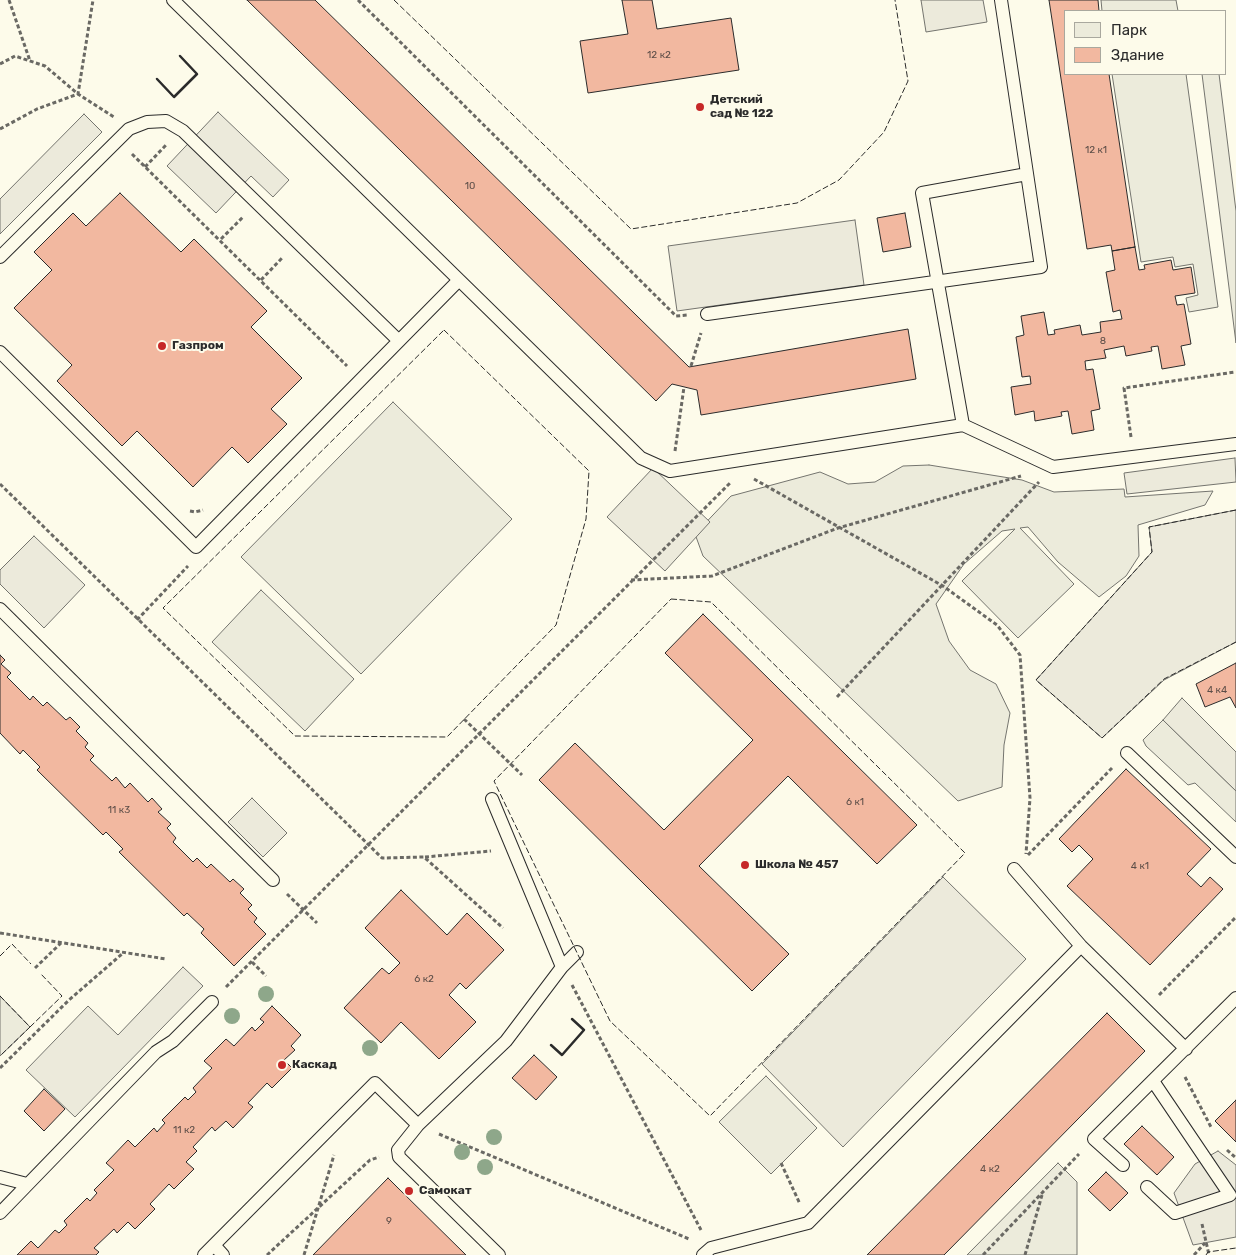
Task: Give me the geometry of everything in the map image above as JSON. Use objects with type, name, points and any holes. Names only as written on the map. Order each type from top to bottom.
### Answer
[{"type":"lane","points":[[173,0],[641,458],[670,471],[742,465],[963,425],[1053,467],[1236,444]]},
{"type":"lane","points":[[707,314],[1041,267],[1001,0]]},
{"type":"lane","points":[[0,257],[129,129],[147,122],[166,121],[184,131],[399,341]]},
{"type":"lane","points":[[963,425],[922,193],[1027,174]]},
{"type":"lane","points":[[0,352],[196,547],[459,280]]},
{"type":"lane","points":[[0,609],[273,880]]},
{"type":"lane","points":[[1127,753],[1236,857]]},
{"type":"lane","points":[[492,799],[562,967]]},
{"type":"lane","points":[[1014,869],[1081,946],[1186,1049]]},
{"type":"lane","points":[[707,1252],[808,1223],[1081,946]]},
{"type":"lane","points":[[499,1255],[400,1157],[398,1150],[418,1125],[506,1041],[562,967],[577,952]]},
{"type":"lane","points":[[1123,1165],[1094,1139],[1236,998]]},
{"type":"lane","points":[[0,1213],[156,1052],[173,1041],[212,1002]]},
{"type":"lane","points":[[1147,1187],[1175,1213],[1230,1195],[1153,1081]]},
{"type":"lane","points":[[204,1255],[375,1083],[418,1125]]},
{"type":"lane","points":[[0,1177],[27,1184]]},
{"type":"lane","points":[[214,1245],[224,1255]]},
{"type":"path","points":[[9,0],[30,61]]},
{"type":"path","points":[[78,94],[93,0]]},
{"type":"path","points":[[358,0],[676,316],[707,314],[691,366]]},
{"type":"path","points":[[0,64],[15,56],[45,66],[78,94],[129,129]]},
{"type":"path","points":[[0,129],[37,109],[78,94]]},
{"type":"path","points":[[126,148],[221,239],[347,366]]},
{"type":"path","points":[[221,239],[258,202]]},
{"type":"path","points":[[261,280],[297,242]]},
{"type":"path","points":[[340,373],[353,360]]},
{"type":"path","points":[[1134,456],[1124,388],[1235,372]]},
{"type":"path","points":[[670,471],[684,387]]},
{"type":"path","points":[[212,1002],[631,580],[742,465],[838,528],[943,586],[997,625],[1020,654],[1030,798],[1026,857],[1127,753]]},
{"type":"path","points":[[631,580],[712,576],[838,528],[1053,467]]},
{"type":"path","points":[[837,697],[1053,467]]},
{"type":"path","points":[[0,484],[382,858],[424,857],[513,850]]},
{"type":"path","points":[[187,510],[195,512],[207,509]]},
{"type":"path","points":[[137,620],[193,561],[196,547]]},
{"type":"path","points":[[464,719],[522,775]]},
{"type":"path","points":[[424,857],[503,928]]},
{"type":"path","points":[[273,880],[317,923]]},
{"type":"path","points":[[1145,1008],[1236,917]]},
{"type":"path","points":[[0,934],[122,954],[166,959]]},
{"type":"path","points":[[35,968],[61,943]]},
{"type":"path","points":[[0,1068],[69,1000],[122,954]]},
{"type":"path","points":[[252,962],[266,976]]},
{"type":"path","points":[[562,967],[707,1252]]},
{"type":"path","points":[[1175,1060],[1212,1129]]},
{"type":"path","points":[[418,1125],[707,1252]]},
{"type":"path","points":[[983,1255],[1094,1139]]},
{"type":"path","points":[[1222,1146],[1236,1158]]},
{"type":"path","points":[[304,1255],[315,1211],[336,1147]]},
{"type":"path","points":[[268,1255],[370,1160],[398,1150]]},
{"type":"path","points":[[781,1163],[808,1223]]},
{"type":"path","points":[[1025,1255],[1042,1193]]},
{"type":"path","points":[[1198,1207],[1209,1255]]},
{"type":"path","points":[[1194,1255],[1206,1242]]},
{"type":"green space","points":[[1101,0],[1176,0],[1178,10],[1102,10]]},
{"type":"green space","points":[[1112,75],[1186,75],[1218,307],[1189,312],[1186,298],[1198,295],[1193,264],[1175,267],[1173,257],[1141,262]]},
{"type":"green space","points":[[1202,75],[1219,75],[1236,211],[1236,343]]},
{"type":"green space","points":[[393,402],[512,519],[361,674],[241,557]]},
{"type":"green space","points":[[929,465],[1022,480],[1054,492],[1124,489],[1125,497],[1213,491],[1205,505],[1138,525],[1139,556],[1126,576],[1099,597],[1058,562],[1028,527],[1020,528],[1074,584],[1018,638],[962,581],[1015,529],[1002,531],[964,564],[936,604],[949,641],[970,670],[996,684],[1010,713],[1004,745],[1002,787],[958,801],[703,556],[695,534],[731,496],[820,472],[848,484],[875,482],[903,466]]},
{"type":"green space","points":[[261,590],[354,679],[305,731],[212,642]]},
{"type":"green space","points":[[1163,720],[1236,791],[1236,822],[1195,783],[1188,785],[1146,746],[1143,740]]},
{"type":"green space","points":[[0,996],[30,1027],[0,1056]]},
{"type":"green space","points":[[766,1076],[817,1128],[771,1174],[719,1122]]},
{"type":"green space","points":[[1058,1163],[1077,1182],[1077,1255],[967,1255]]},
{"type":"shaded area","points":[[921,0],[983,0],[987,22],[926,32]]},
{"type":"shaded area","points":[[218,112],[289,180],[273,197],[251,176],[216,213],[167,166]]},
{"type":"shaded area","points":[[84,114],[102,132],[0,234],[0,199]]},
{"type":"shaded area","points":[[855,220],[864,285],[677,311],[668,246]]},
{"type":"shaded area","points":[[1235,458],[1236,482],[1127,494],[1124,473]]},
{"type":"shaded area","points":[[653,468],[710,522],[665,571],[607,517]]},
{"type":"shaded area","points":[[1236,510],[1236,642],[1164,680],[1102,738],[1036,680],[1152,552],[1149,527]]},
{"type":"shaded area","points":[[34,536],[85,585],[44,628],[0,584],[0,570]]},
{"type":"shaded area","points":[[1182,698],[1236,752],[1236,791],[1163,720]]},
{"type":"shaded area","points":[[252,798],[287,833],[263,857],[228,822]]},
{"type":"shaded area","points":[[943,877],[1026,959],[843,1147],[762,1064]]},
{"type":"shaded area","points":[[183,967],[203,986],[75,1117],[26,1070],[88,1006],[118,1035]]},
{"type":"shaded area","points":[[1218,1151],[1236,1165],[1236,1237],[1193,1245],[1174,1193],[1195,1164]]},
{"type":"building","points":[[247,0],[315,0],[689,367],[908,329],[916,379],[701,415],[697,390],[672,384],[656,401]]},
{"type":"building","points":[[622,0],[652,0],[657,29],[731,18],[739,70],[588,93],[580,41],[628,34]]},
{"type":"building","points":[[1049,0],[1098,0],[1099,10],[1064,10],[1064,75],[1109,75],[1135,247],[1112,251],[1111,245],[1087,249]]},
{"type":"building","name":"Газпром","points":[[120,193],[181,252],[194,239],[267,311],[251,327],[302,378],[271,409],[287,424],[248,463],[232,447],[193,487],[137,431],[122,446],[57,381],[72,365],[14,308],[52,270],[34,252],[73,213],[86,226]]},
{"type":"building","points":[[905,213],[911,247],[883,252],[877,218]]},
{"type":"building","points":[[1135,247],[1139,270],[1145,269],[1144,265],[1171,260],[1173,270],[1191,267],[1195,293],[1175,296],[1177,305],[1184,304],[1191,344],[1181,346],[1185,365],[1162,369],[1158,346],[1151,347],[1152,351],[1126,356],[1124,346],[1104,350],[1106,358],[1085,361],[1086,370],[1093,369],[1100,409],[1091,411],[1094,430],[1072,434],[1068,411],[1061,412],[1062,416],[1035,421],[1034,411],[1015,415],[1011,387],[1031,384],[1030,376],[1022,377],[1016,337],[1024,335],[1021,316],[1044,312],[1048,335],[1055,334],[1054,330],[1080,325],[1082,335],[1101,332],[1100,322],[1122,319],[1120,310],[1113,312],[1106,272],[1115,270],[1112,251]]},
{"type":"building","points":[[703,614],[917,825],[877,864],[788,776],[699,866],[789,954],[752,991],[539,780],[575,743],[664,830],[753,740],[665,653]]},
{"type":"building","points":[[0,655],[5,660],[1,664],[11,673],[7,677],[30,700],[33,696],[43,706],[47,702],[66,720],[70,717],[80,727],[76,731],[88,743],[85,747],[94,756],[90,760],[112,781],[116,777],[125,788],[130,783],[148,802],[152,798],[162,809],[158,812],[171,824],[167,828],[176,838],[173,842],[193,862],[197,858],[207,868],[211,864],[230,882],[233,879],[244,889],[240,893],[252,905],[248,909],[257,918],[254,922],[266,934],[234,966],[201,933],[204,929],[187,913],[184,916],[119,852],[123,849],[106,832],[103,835],[37,770],[40,767],[23,750],[20,754],[0,733]]},
{"type":"building","points":[[1236,663],[1236,708],[1230,697],[1205,707],[1196,684]]},
{"type":"building","points":[[1126,769],[1211,849],[1187,874],[1201,887],[1210,877],[1223,889],[1150,965],[1067,886],[1093,859],[1079,845],[1072,852],[1059,839]]},
{"type":"building","points":[[401,890],[447,935],[467,913],[504,950],[466,989],[460,983],[449,995],[476,1022],[439,1059],[401,1022],[381,1043],[344,1008],[382,968],[389,974],[400,963],[365,928]]},
{"type":"building","points":[[272,1006],[301,1035],[291,1046],[295,1050],[284,1060],[292,1068],[272,1088],[267,1083],[248,1103],[253,1107],[233,1128],[226,1121],[215,1131],[212,1127],[193,1147],[197,1151],[186,1162],[194,1169],[174,1189],[169,1184],[150,1204],[155,1209],[135,1229],[128,1222],[117,1233],[114,1229],[94,1248],[99,1252],[96,1255],[17,1255],[31,1241],[38,1248],[55,1230],[59,1233],[67,1225],[64,1221],[87,1198],[90,1201],[97,1193],[94,1190],[114,1170],[106,1163],[128,1140],[135,1147],[154,1128],[157,1132],[165,1123],[162,1120],[185,1097],[188,1100],[196,1092],[193,1088],[212,1068],[204,1061],[226,1039],[234,1046],[252,1027],[255,1031],[264,1022],[260,1019]]},
{"type":"building","points":[[1107,1013],[1145,1051],[944,1255],[867,1255]]},
{"type":"building","points":[[534,1055],[557,1077],[536,1100],[512,1078]]},
{"type":"building","points":[[44,1089],[65,1109],[44,1131],[24,1111]]},
{"type":"building","points":[[1236,1100],[1236,1142],[1215,1121]]},
{"type":"building","points":[[1142,1126],[1174,1157],[1157,1175],[1124,1144]]},
{"type":"building","points":[[1106,1172],[1128,1193],[1110,1211],[1088,1190]]},
{"type":"building","points":[[388,1178],[397,1187],[466,1255],[313,1255]]},
{"type":"fence","points":[[394,0],[631,229],[797,203],[839,180],[884,132],[908,81],[895,0]]},
{"type":"fence","points":[[444,330],[589,471],[586,519],[556,625],[447,737],[295,736],[163,608],[444,330]]},
{"type":"fence","points":[[1236,510],[1149,527],[1152,552],[1036,680],[1102,738],[1164,679],[1236,642]]},
{"type":"fence","points":[[671,599],[711,602],[965,853],[710,1116],[610,1021],[494,781],[671,599]]},
{"type":"fence","points":[[0,956],[12,944],[31,964]]},
{"type":"fence","points":[[30,1027],[62,996],[40,973]]},
{"type":"fence","points":[[0,996],[30,1027],[0,1056]]},
{"type":"fence","points":[[1206,1255],[1208,1252],[1236,1248]]},
{"type":"wall","points":[[157,79],[174,97],[197,74],[180,56]]},
{"type":"wall","points":[[551,1045],[562,1055],[584,1030],[572,1019]]},
{"type":"place","name":"Детский сад № 122","points":[[700,107]]},
{"type":"place","name":"Газпром","points":[[162,346]]},
{"type":"place","name":"Школа № 457","points":[[745,865]]},
{"type":"place","name":"Каскад","points":[[282,1065]]},
{"type":"place","name":"Самокат","points":[[409,1191]]}]
